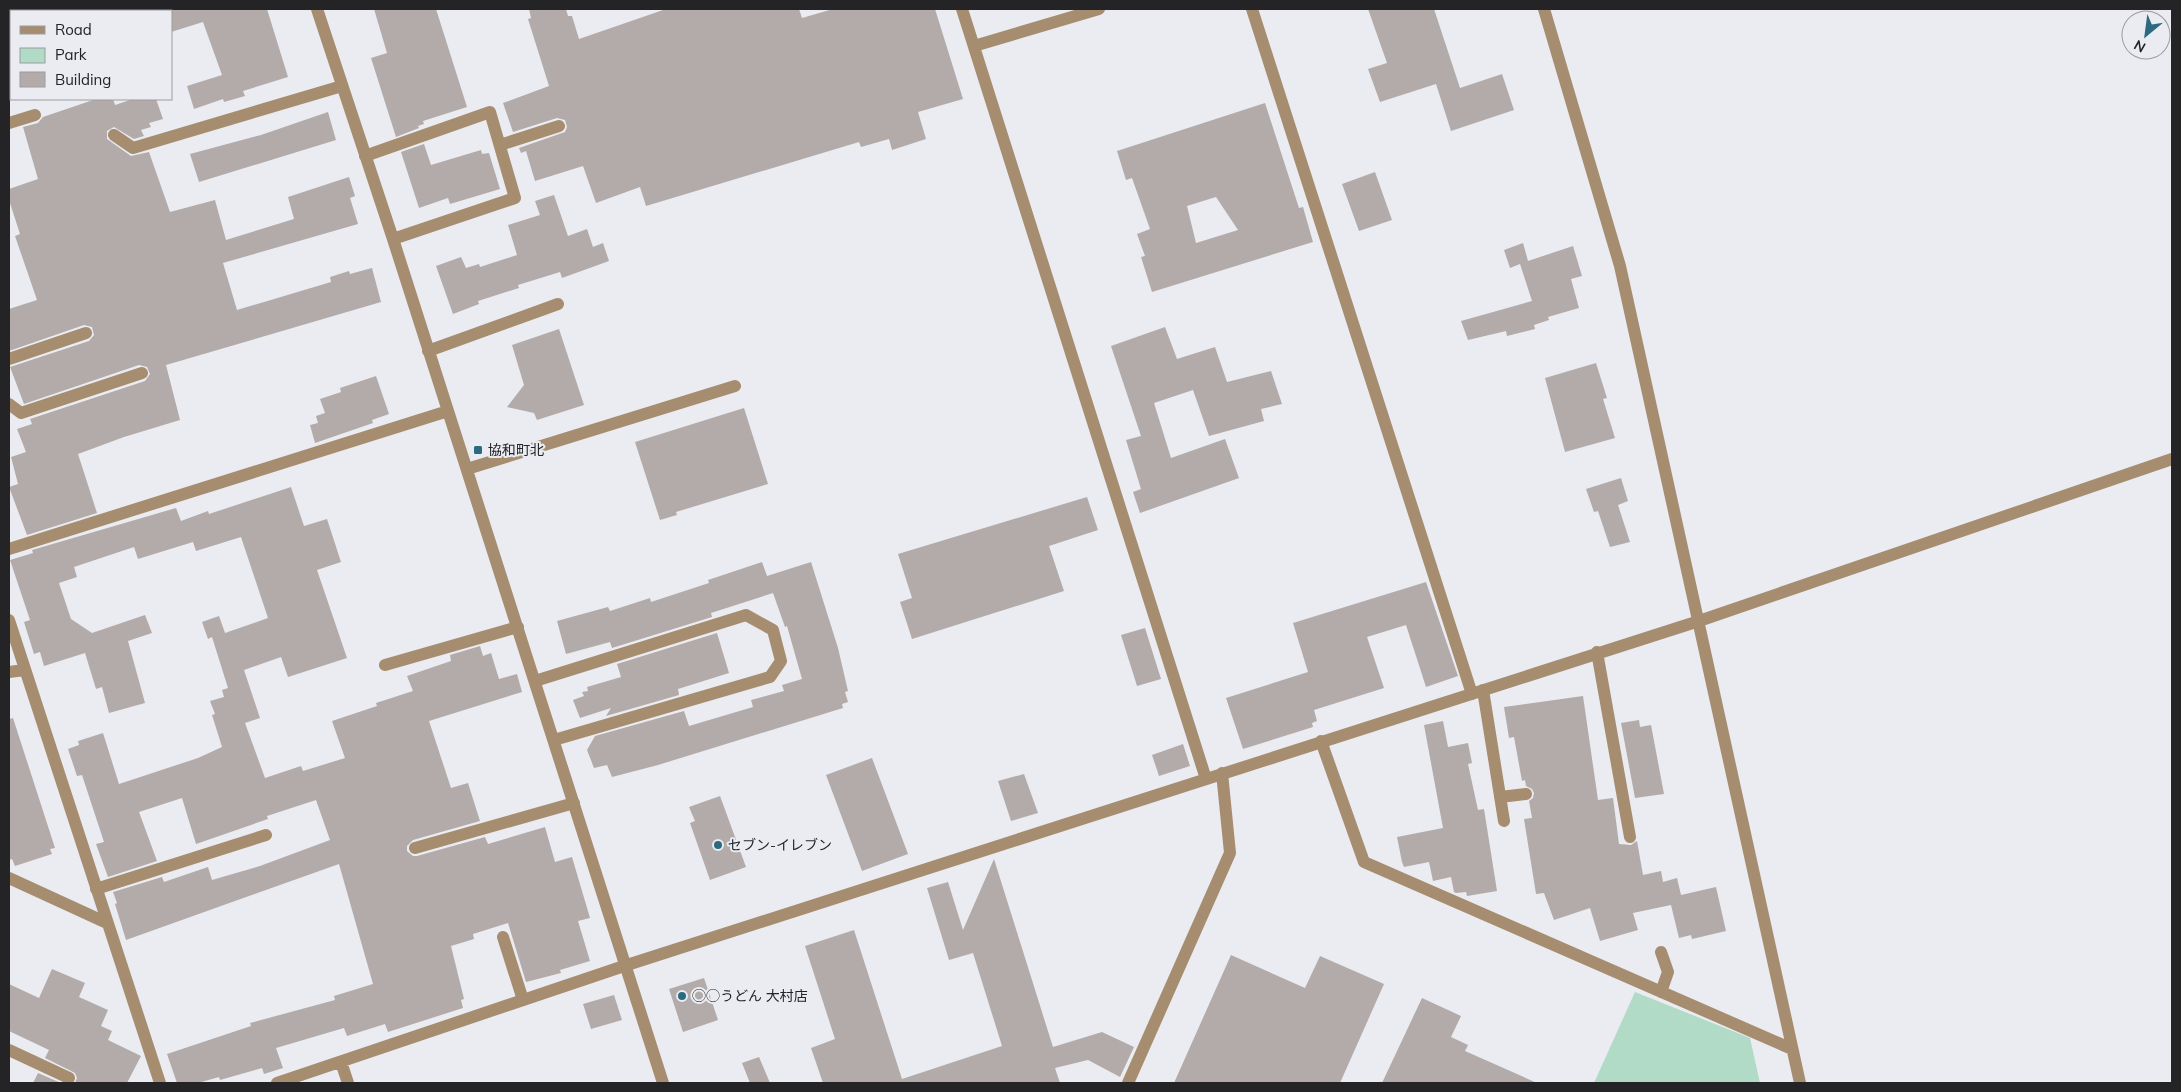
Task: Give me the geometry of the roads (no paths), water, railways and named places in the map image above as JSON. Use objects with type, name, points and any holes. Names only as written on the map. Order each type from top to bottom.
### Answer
[{"type":"street","points":[[317,9],[627,965],[663,1083]]},
{"type":"street","points":[[962,9],[1206,780]]},
{"type":"street","points":[[974,46],[1099,9]]},
{"type":"street","points":[[1252,9],[1477,692],[1504,821]]},
{"type":"street","points":[[1544,9],[1620,266],[1700,621],[1800,1083]]},
{"type":"street","points":[[114,135],[133,148],[342,86]]},
{"type":"street","points":[[365,156],[490,112],[515,198],[393,239]]},
{"type":"street","points":[[9,123],[35,114]]},
{"type":"street","points":[[500,145],[559,126]]},
{"type":"street","points":[[428,351],[558,304]]},
{"type":"street","points":[[9,359],[86,333]]},
{"type":"street","points":[[9,404],[21,413],[142,373]]},
{"type":"street","points":[[466,469],[735,386]]},
{"type":"street","points":[[9,549],[448,411]]},
{"type":"street","points":[[277,1083],[627,965],[1206,780],[1222,773],[1597,652],[1700,621],[2172,458]]},
{"type":"street","points":[[535,681],[746,616],[773,630],[781,661],[770,677],[554,740]]},
{"type":"street","points":[[9,620],[160,1083]]},
{"type":"street","points":[[386,665],[518,627]]},
{"type":"street","points":[[1597,652],[1630,837]]},
{"type":"street","points":[[9,672],[24,670]]},
{"type":"street","points":[[1321,742],[1364,862],[1792,1049]]},
{"type":"street","points":[[1128,1083],[1230,853],[1222,773]]},
{"type":"street","points":[[1500,797],[1526,794]]},
{"type":"street","points":[[415,848],[574,803]]},
{"type":"street","points":[[96,889],[266,835]]},
{"type":"street","points":[[9,878],[107,923]]},
{"type":"street","points":[[503,937],[523,1000]]},
{"type":"street","points":[[1661,952],[1668,972],[1661,992]]},
{"type":"street","points":[[9,1050],[69,1078]]},
{"type":"street","points":[[341,1062],[348,1083]]},
{"type":"place","name":"協和町北","points":[[478,450]]},
{"type":"place","name":"セブン-イレブン","points":[[718,845]]},
{"type":"place","name":"◯◯うどん 大村店","points":[[682,996]]}]
